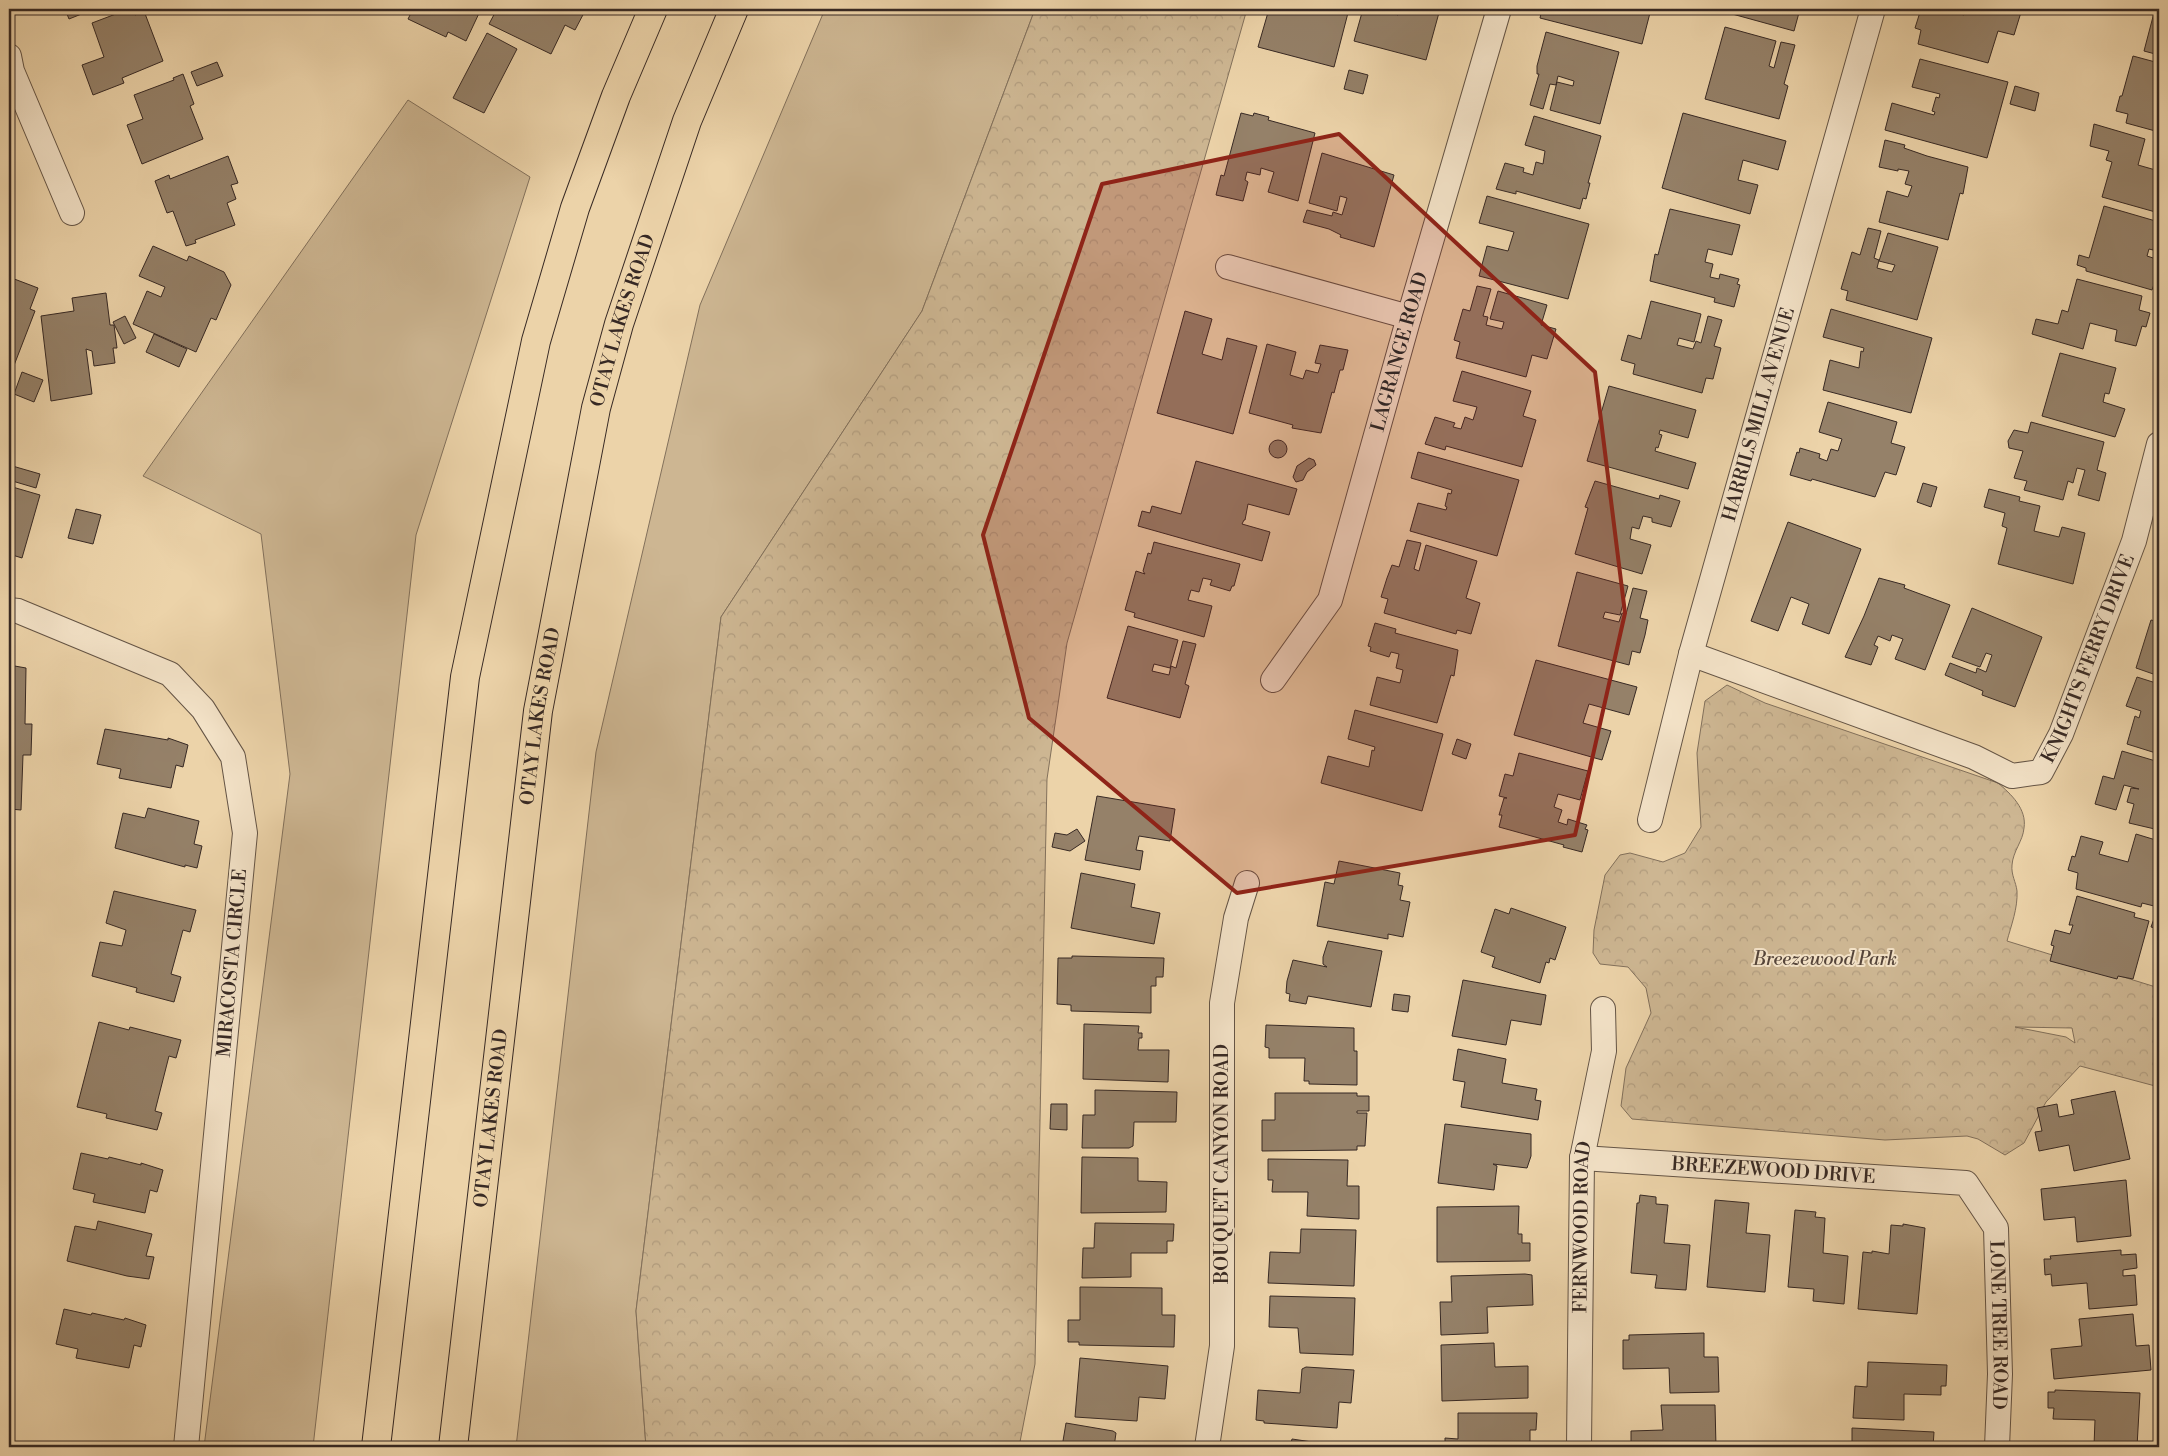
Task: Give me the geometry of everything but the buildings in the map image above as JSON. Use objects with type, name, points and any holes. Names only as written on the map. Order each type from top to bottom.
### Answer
[{"type":"main road","points":[[376,1447],[465,677],[536,341],[575,208],[616,96],[653,9]]},
{"type":"main road","name":"OTAY LAKES ROAD","points":[[453,1447],[538,710],[596,408],[619,324],[687,121],[734,9]]},
{"type":"street","name":"LAGRANGE ROAD","points":[[1273,680],[1330,600],[1409,317],[1499,9]]},
{"type":"street","name":"HARRILS MILL AVENUE","points":[[1650,820],[1691,654],[1873,9]]},
{"type":"street","points":[[9,56],[12,71],[72,214]]},
{"type":"street","points":[[1228,267],[1409,317]]},
{"type":"street","name":"KNIGHTS FERRY DRIVE","points":[[1691,654],[1974,757],[2012,776],[2042,772],[2061,734],[2134,542],[2159,444]]},
{"type":"street","name":"MIRACOSTA CIRCLE","points":[[9,610],[18,611],[170,674],[203,709],[233,757],[245,833],[186,1447]]},
{"type":"street","name":"BOUQUET CANYON ROAD","points":[[1207,1447],[1222,1346],[1222,1003],[1236,918],[1247,883]]},
{"type":"street","name":"FERNWOOD ROAD","points":[[1579,1447],[1582,1158],[1604,1051],[1603,1009]]},
{"type":"street","name":"BREEZEWOOD DRIVE","points":[[1582,1158],[1966,1183]]},
{"type":"street","name":"LONE TREE ROAD","points":[[1966,1183],[1996,1228],[2000,1374],[1997,1447]]},
{"type":"highlighted area","points":[[1339,134],[1595,372],[1625,613],[1575,835],[1237,893],[1029,718],[983,535],[1102,184]]},
{"type":"green space","points":[[825,9],[1035,9],[922,311],[721,617],[636,1311],[646,1447],[516,1447],[596,752],[700,305]]},
{"type":"green space","points":[[1035,9],[1247,9],[1067,643],[1047,779],[1035,1364],[1019,1447],[646,1447],[636,1311],[721,617],[922,311]]},
{"type":"green space","points":[[408,100],[530,177],[416,535],[313,1447],[204,1447],[290,774],[261,534],[143,476]]},
{"type":"green space","name":"Breezewood Park","points":[[1727,685],[1765,703],[1998,783],[2017,802],[2021,808],[2024,821],[2022,837],[2012,865],[2017,897],[2014,917],[2007,941],[2159,988],[2159,1087],[2080,1066],[2046,1102],[2024,1143],[2005,1155],[1978,1139],[1967,1136],[1885,1140],[1632,1119],[1621,1106],[1626,1068],[1651,1013],[1646,988],[1628,967],[1600,964],[1593,953],[1594,930],[1605,875],[1620,855],[1630,853],[1663,862],[1685,853],[1701,827],[1697,753],[1705,701]],"holes":[[[2015,1027],[2072,1028],[2075,1043],[2066,1037]]]}]
